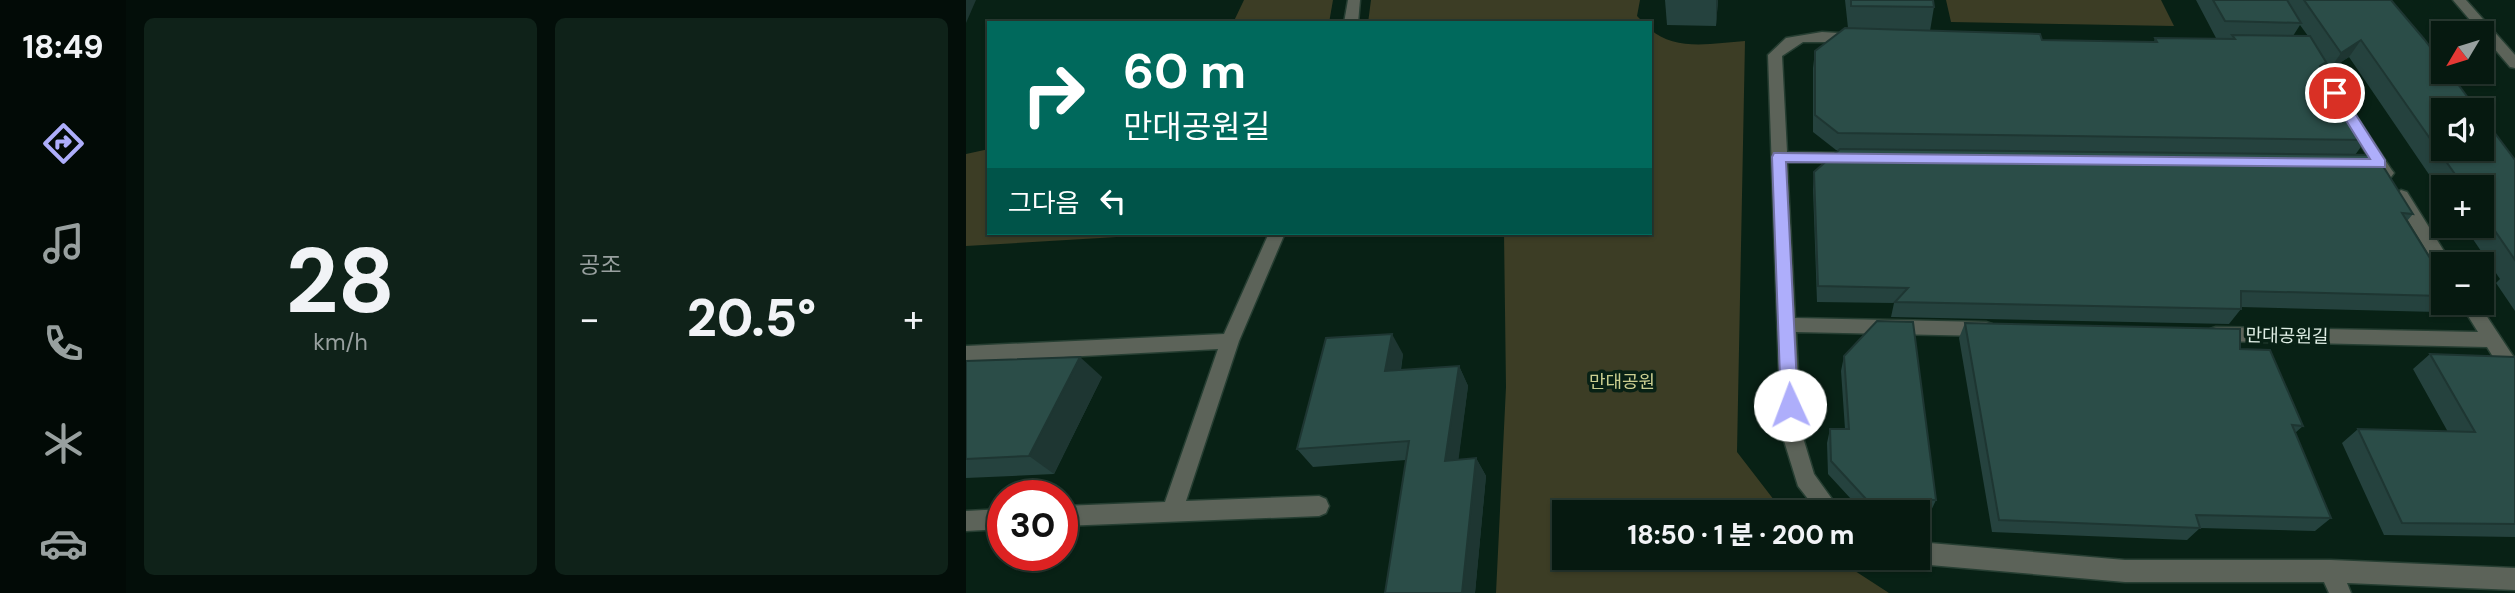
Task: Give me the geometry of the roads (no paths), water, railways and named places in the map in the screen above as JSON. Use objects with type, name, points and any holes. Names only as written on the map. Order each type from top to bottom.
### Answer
[{"type":"street","points":[[1351,21],[1354,0]]},
{"type":"street","points":[[2459,0],[2515,64]]},
{"type":"street","points":[[1822,500],[1805,479],[1791,431],[1775,55],[1783,43],[1800,37],[1867,38]]},
{"type":"street","points":[[2343,105],[2373,164],[2435,252]]},
{"type":"street","points":[[1779,157],[1863,158]]},
{"type":"street","points":[[1172,511],[1230,341],[1276,235]]},
{"type":"street","points":[[2477,315],[2515,375]]},
{"type":"street","points":[[1786,324],[2008,329]]},
{"type":"street","name":"만대공원길","points":[[2202,334],[2493,340]]},
{"type":"street","points":[[966,354],[1230,341]]},
{"type":"street","points":[[1078,515],[1319,506]]},
{"type":"street","points":[[966,521],[987,520]]},
{"type":"street","points":[[1930,554],[2125,571],[2331,572],[2515,579]]},
{"type":"street","points":[[2331,572],[2340,593]]},
{"type":"park label","name":"만대공원","points":[[1622,382]]}]
